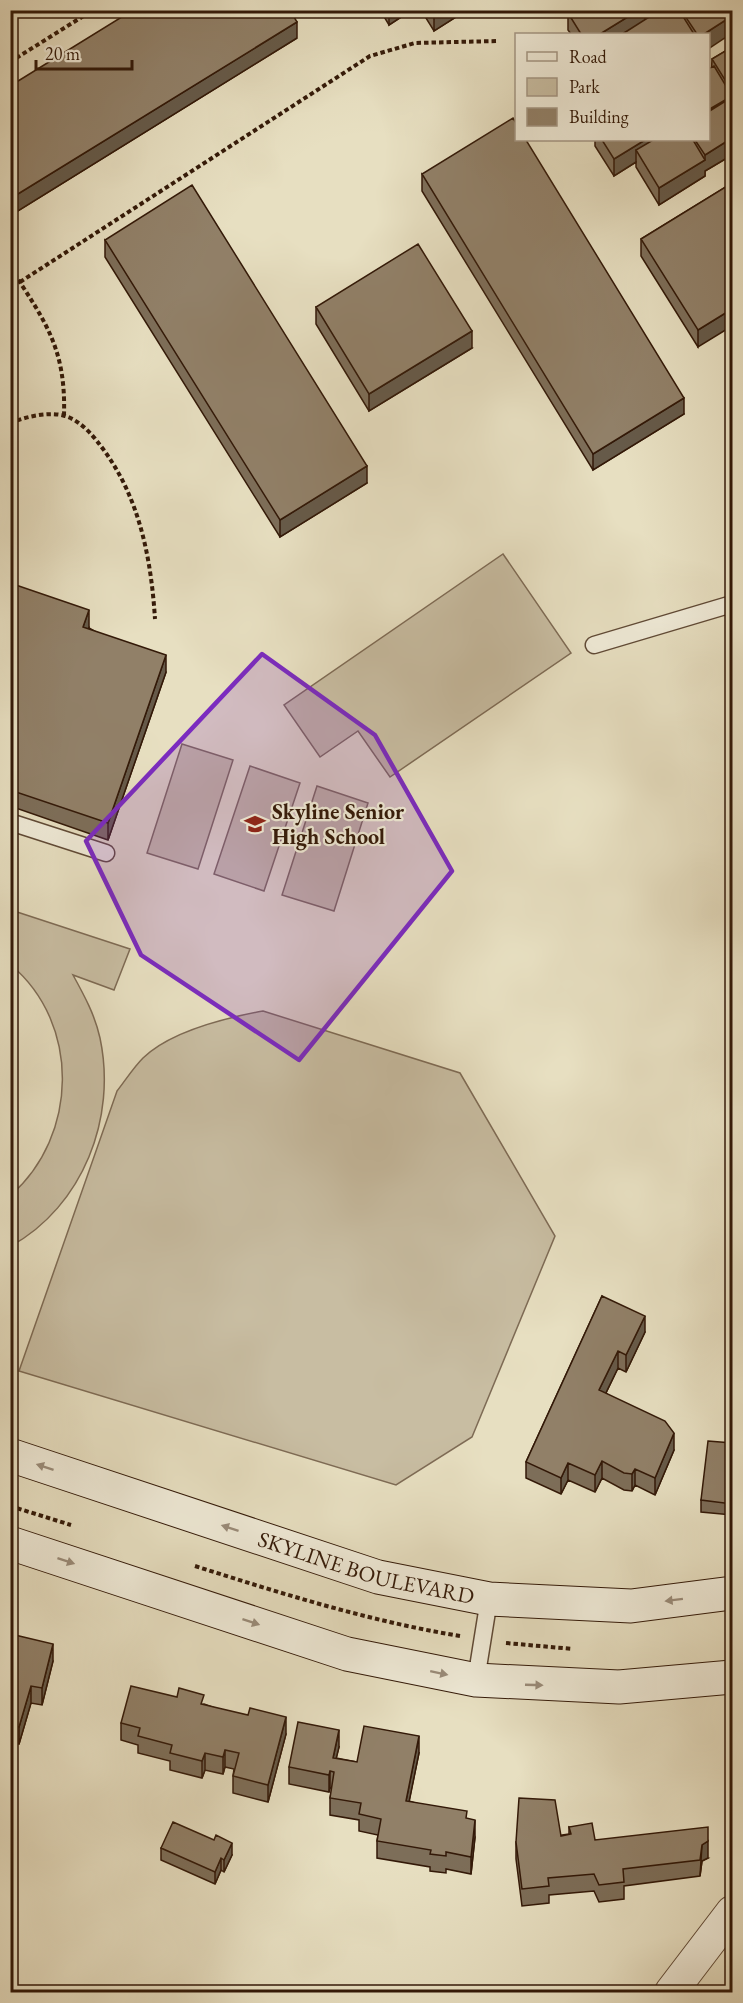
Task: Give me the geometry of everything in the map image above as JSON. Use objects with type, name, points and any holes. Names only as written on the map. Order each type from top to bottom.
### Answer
[{"type":"main road","name":"SKYLINE BOULEVARD","points":[[10,1455],[378,1577],[489,1599],[631,1606],[732,1593]]},
{"type":"main road","points":[[10,1543],[347,1654],[476,1680],[619,1687],[732,1677]]},
{"type":"street","points":[[671,1992],[732,1912]]},
{"type":"lane","points":[[594,645],[732,604]]},
{"type":"lane","points":[[10,822],[106,853]]},
{"type":"lane","points":[[476,1680],[489,1599]]},
{"type":"path","points":[[10,62],[93,10]]},
{"type":"path","points":[[20,282],[370,56],[415,43],[498,41]]},
{"type":"path","points":[[10,267],[51,332],[57,348],[65,385],[64,416]]},
{"type":"path","points":[[10,423],[31,417],[64,416],[77,422],[93,436],[123,477],[141,527],[153,590],[155,619]]},
{"type":"path","points":[[10,1506],[79,1528]]},
{"type":"path","points":[[193,1566],[306,1601],[397,1625],[482,1640],[582,1650]]},
{"type":"highlighted area","points":[[262,654],[375,735],[452,871],[299,1060],[141,955],[86,841]]},
{"type":"green space","points":[[503,554],[571,653],[390,777],[358,731],[320,757],[284,705]]},
{"type":"green space","points":[[182,744],[233,760],[198,869],[147,853]]},
{"type":"green space","points":[[250,766],[300,783],[264,891],[214,874]]},
{"type":"green space","points":[[317,786],[368,803],[334,911],[282,895]]},
{"type":"green space","points":[[11,910],[130,949],[114,990],[73,975],[92,1013],[100,1038],[104,1068],[103,1099],[98,1128],[89,1157],[75,1184],[58,1208],[36,1229],[11,1246],[11,1195],[33,1171],[49,1142],[59,1112],[62,1080],[59,1048],[50,1018],[34,989],[11,965]]},
{"type":"green space","points":[[263,1011],[460,1073],[555,1236],[472,1437],[396,1485],[19,1371],[117,1091],[143,1058],[168,1040],[199,1027]]},
{"type":"building","points":[[133,10],[290,10],[297,22],[13,197],[10,193],[10,86]]},
{"type":"building","points":[[571,10],[639,10],[602,33],[580,33],[568,13]]},
{"type":"building","points":[[660,10],[679,10],[693,33],[624,33]]},
{"type":"building","points":[[681,10],[732,10],[732,16],[706,33],[696,33]]},
{"type":"building","points":[[732,47],[732,87],[730,88],[712,59]]},
{"type":"building","points":[[714,66],[732,96],[710,109],[710,68]]},
{"type":"building","points":[[732,97],[732,138],[705,155],[696,141],[710,141],[710,111]]},
{"type":"building","points":[[513,118],[515,141],[527,141],[684,398],[593,454],[422,174]]},
{"type":"building","points":[[603,141],[643,141],[614,159]]},
{"type":"building","points":[[651,141],[694,141],[705,160],[659,188],[636,150]]},
{"type":"building","points":[[732,183],[732,309],[698,330],[641,239]]},
{"type":"building","points":[[192,185],[367,466],[280,520],[105,240]]},
{"type":"building","points":[[418,244],[472,331],[369,394],[316,307]]},
{"type":"building","points":[[10,583],[89,610],[83,627],[166,655],[108,823],[10,790]]},
{"type":"building","points":[[602,1296],[645,1316],[626,1355],[618,1351],[599,1390],[665,1421],[674,1433],[655,1478],[635,1469],[632,1474],[624,1473],[602,1461],[595,1475],[568,1463],[561,1478],[526,1462]]},
{"type":"building","points":[[708,1441],[732,1443],[732,1504],[701,1500]]},
{"type":"building","points":[[15,1635],[53,1644],[42,1688],[31,1686],[19,1727],[10,1725],[10,1647],[12,1648]]},
{"type":"building","points":[[131,1686],[177,1697],[179,1688],[204,1695],[201,1704],[248,1715],[250,1708],[286,1717],[268,1785],[233,1776],[239,1753],[225,1750],[223,1757],[205,1753],[202,1761],[170,1753],[172,1745],[138,1736],[140,1728],[121,1723]]},
{"type":"building","points":[[298,1722],[339,1730],[333,1758],[357,1762],[364,1726],[419,1736],[406,1801],[467,1811],[466,1818],[475,1820],[471,1857],[446,1852],[446,1856],[430,1854],[431,1850],[377,1841],[381,1819],[359,1814],[361,1803],[330,1798],[334,1772],[330,1771],[329,1775],[289,1767]]},
{"type":"building","points":[[519,1798],[555,1800],[561,1836],[571,1834],[569,1827],[592,1823],[595,1840],[708,1827],[708,1841],[702,1845],[700,1860],[623,1869],[624,1882],[599,1885],[594,1874],[548,1878],[549,1886],[522,1889],[516,1842]]},
{"type":"building","points":[[173,1822],[214,1840],[216,1835],[232,1843],[224,1860],[221,1858],[215,1872],[161,1848]]},
{"type":"place","name":"Skyline Senior High School","points":[[255,824]]}]
